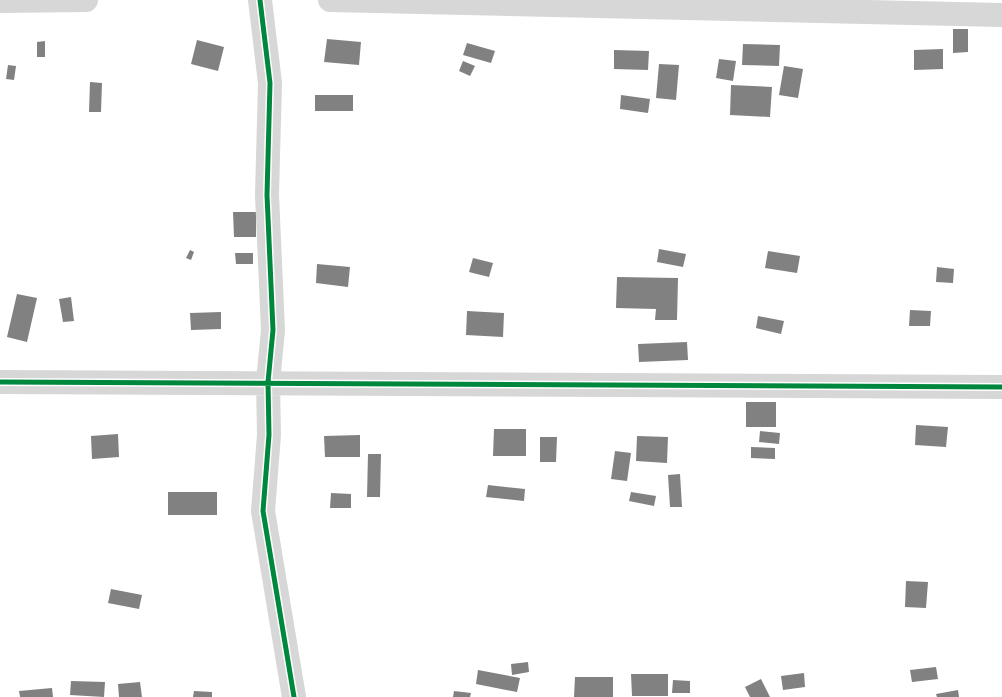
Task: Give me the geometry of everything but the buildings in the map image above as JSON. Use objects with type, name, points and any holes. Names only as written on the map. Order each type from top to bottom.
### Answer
[{"type":"street","points":[[0,1],[86,0]]},
{"type":"street","points":[[260,0],[270,83],[267,196],[273,330],[268,382],[269,435],[263,510],[294,697]]},
{"type":"street","points":[[330,0],[1002,14]]},
{"type":"street","points":[[0,382],[1002,387]]},
{"type":"cycle path","points":[[260,0],[270,83],[267,195],[273,330],[268,382],[269,435],[263,511],[294,697]]},
{"type":"cycle path","points":[[0,382],[1002,387]]}]
